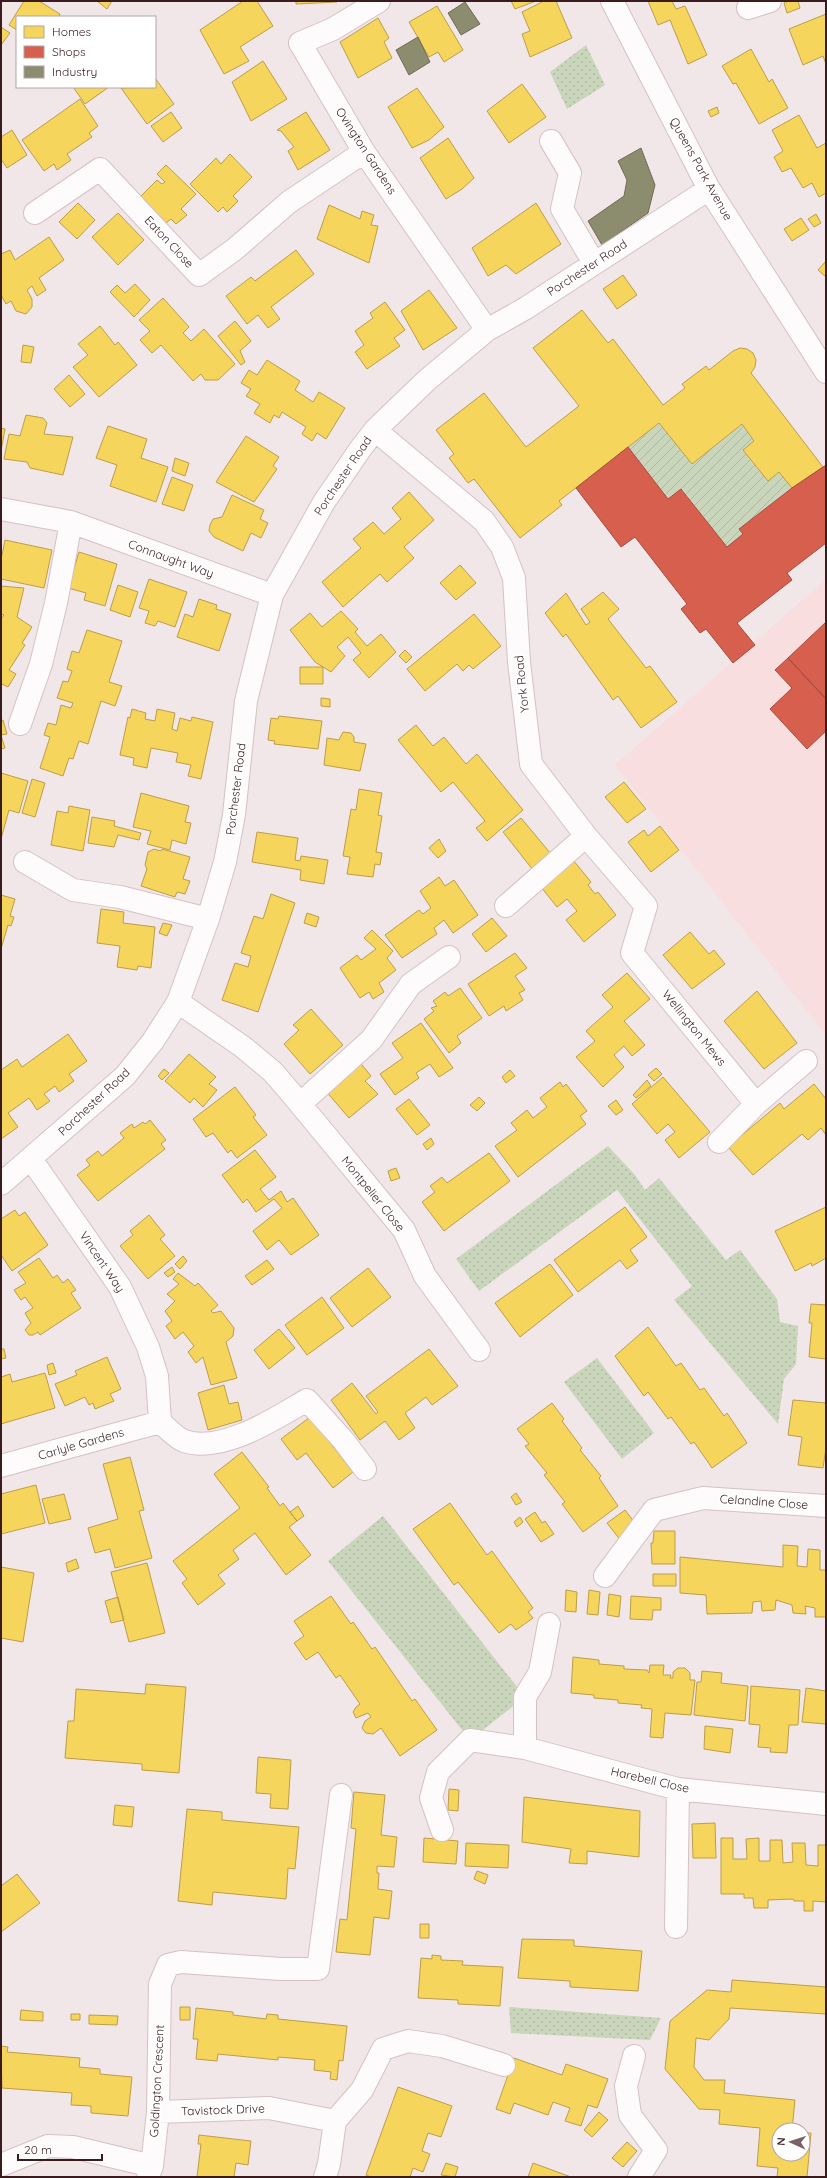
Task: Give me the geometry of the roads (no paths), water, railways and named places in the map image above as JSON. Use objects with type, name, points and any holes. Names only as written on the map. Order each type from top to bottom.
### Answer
[{"type":"street","name":"Ovington Gardens","points":[[379,1],[333,29],[300,43],[364,152],[487,330]]},
{"type":"street","name":"Queens Park Avenue","points":[[612,1],[709,188],[826,372]]},
{"type":"street","points":[[748,8],[770,1]]},
{"type":"street","points":[[551,141],[570,173],[562,209],[594,263]]},
{"type":"street","name":"Eaton Close","points":[[35,213],[100,169],[199,274],[235,249],[289,202],[364,152]]},
{"type":"street","name":"Porchester Road","points":[[1,1184],[32,1159],[125,1076],[153,1041],[178,1002],[208,919],[225,862],[234,815],[246,701],[272,595],[324,502],[376,430],[428,380],[487,330],[526,308],[709,188]]},
{"type":"street","name":"York Road","points":[[376,430],[484,521],[502,547],[514,578],[520,662],[531,764],[586,836],[646,906],[632,952]]},
{"type":"street","name":"Connaught Way","points":[[1,509],[71,522],[175,562],[272,595]]},
{"type":"street","points":[[20,724],[41,664],[56,603],[71,522]]},
{"type":"street","points":[[506,906],[586,836]]},
{"type":"street","points":[[24,862],[73,890],[120,897],[208,919]]},
{"type":"street","name":"Wellington Mews","points":[[632,952],[756,1104]]},
{"type":"street","points":[[300,1104],[371,1040],[411,984],[449,957]]},
{"type":"street","name":"Montpelier Close","points":[[178,1002],[249,1052],[273,1072],[404,1230],[425,1276],[479,1350]]},
{"type":"street","points":[[719,1142],[756,1104],[806,1061]]},
{"type":"street","name":"Vincent Way","points":[[32,1159],[120,1288],[148,1347],[157,1376],[160,1422]]},
{"type":"street","points":[[160,1422],[183,1441],[202,1444],[255,1429],[307,1400],[343,1440],[365,1470]]},
{"type":"street","name":"Carlyle Gardens","points":[[1,1466],[160,1422]]},
{"type":"street","name":"Celandine Close","points":[[605,1576],[654,1510],[703,1498],[826,1506]]},
{"type":"street","points":[[525,1748],[525,1697],[540,1672],[549,1624]]},
{"type":"street","name":"Harebell Close","points":[[442,1830],[431,1798],[438,1772],[470,1740],[525,1748],[678,1789],[826,1804]]},
{"type":"street","points":[[676,1927],[678,1789]]},
{"type":"street","name":"Goldington Crescent","points":[[150,2172],[158,2112],[160,1984],[168,1965],[181,1962],[281,1969],[318,1969],[341,1795]]},
{"type":"street","points":[[325,2177],[329,2164],[335,2121],[362,2090],[383,2049],[408,2041],[442,2046],[504,2065]]},
{"type":"street","points":[[634,2056],[626,2086],[630,2115],[656,2150],[639,2177]]},
{"type":"street","name":"Tavistock Drive","points":[[158,2112],[269,2108],[335,2121]]},
{"type":"street","points":[[1,2164],[48,2146],[73,2147],[150,2172]]}]
